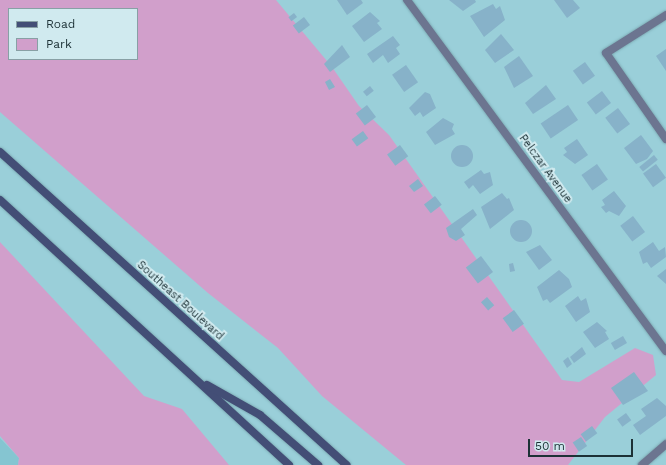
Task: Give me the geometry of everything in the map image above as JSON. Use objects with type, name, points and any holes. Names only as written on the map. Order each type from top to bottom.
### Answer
[{"type":"main road","name":"Southeast Boulevard","points":[[0,152],[346,465]]},
{"type":"main road","points":[[0,200],[289,465]]},
{"type":"main road","points":[[199,382],[260,415],[318,465]]},
{"type":"street","name":"Pelczar Avenue","points":[[407,0],[666,351]]},
{"type":"street","points":[[666,15],[606,53],[666,139]]},
{"type":"street","points":[[642,465],[666,444]]},
{"type":"shaded area","points":[[0,438],[19,458],[18,465],[0,465]]},
{"type":"green space","points":[[0,0],[276,0],[332,67],[359,106],[389,135],[562,380],[579,382],[635,348],[653,355],[656,375],[605,417],[568,465],[406,465],[322,396],[278,348],[208,293],[0,112]]},
{"type":"green space","points":[[0,242],[144,396],[182,409],[229,465],[18,465],[19,458],[0,436]]},
{"type":"building","points":[[337,0],[361,0],[363,3],[347,15]]},
{"type":"building","points":[[449,0],[475,0],[476,2],[463,11]]},
{"type":"building","points":[[554,0],[573,0],[580,8],[567,18]]},
{"type":"building","points":[[493,4],[496,9],[500,6],[505,20],[484,37],[470,16]]},
{"type":"building","points":[[370,12],[380,21],[377,23],[382,29],[364,42],[352,26]]},
{"type":"building","points":[[294,13],[297,17],[291,21],[288,17]]},
{"type":"building","points":[[304,17],[310,25],[299,33],[293,25]]},
{"type":"building","points":[[501,34],[514,50],[495,63],[485,50]]},
{"type":"building","points":[[393,36],[400,45],[396,48],[400,54],[388,63],[383,55],[373,63],[367,54]]},
{"type":"building","points":[[342,45],[350,57],[330,72],[324,64]]},
{"type":"building","points":[[666,49],[666,71],[656,56]]},
{"type":"building","points":[[519,56],[533,76],[514,88],[504,67]]},
{"type":"building","points":[[585,62],[595,76],[583,85],[573,71]]},
{"type":"building","points":[[406,65],[418,82],[404,92],[392,75]]},
{"type":"building","points":[[330,79],[335,87],[329,90],[325,82]]},
{"type":"building","points":[[546,85],[556,99],[533,114],[525,103]]},
{"type":"building","points":[[370,86],[374,91],[367,96],[363,92]]},
{"type":"building","points":[[602,91],[611,103],[596,114],[587,102]]},
{"type":"building","points":[[425,92],[430,94],[436,108],[423,117],[420,112],[415,116],[409,108]]},
{"type":"building","points":[[367,105],[376,117],[365,125],[356,113]]},
{"type":"building","points":[[568,105],[578,120],[551,138],[541,123]]},
{"type":"building","points":[[618,108],[630,124],[617,134],[605,118]]},
{"type":"building","points":[[443,118],[454,124],[452,129],[455,134],[435,145],[426,132]]},
{"type":"building","points":[[363,131],[368,138],[357,147],[352,139]]},
{"type":"building","points":[[641,135],[653,151],[647,159],[636,164],[624,148]]},
{"type":"building","points":[[577,139],[588,155],[575,164],[563,155],[567,152],[564,148]]},
{"type":"building","points":[[400,145],[408,156],[395,166],[387,154]]},
{"type":"building","points":[[462,145],[466,146],[472,152],[472,160],[466,166],[462,167],[458,166],[452,160],[451,156],[452,152],[458,146]]},
{"type":"building","points":[[654,155],[658,160],[643,172],[639,167]]},
{"type":"building","points":[[597,164],[608,180],[592,190],[581,175]]},
{"type":"building","points":[[656,164],[666,178],[653,187],[643,173]]},
{"type":"building","points":[[481,170],[484,174],[490,172],[493,185],[480,194],[473,185],[469,189],[464,182]]},
{"type":"building","points":[[418,179],[423,186],[414,192],[409,186]]},
{"type":"building","points":[[614,191],[626,206],[619,216],[609,211],[606,213],[601,207],[605,205],[602,200]]},
{"type":"building","points":[[502,193],[507,199],[509,198],[514,210],[490,229],[481,207]]},
{"type":"building","points":[[435,196],[442,205],[431,213],[424,205]]},
{"type":"building","points":[[473,209],[477,215],[461,229],[465,235],[456,241],[449,237],[446,228]]},
{"type":"building","points":[[633,216],[645,232],[632,242],[620,226]]},
{"type":"building","points":[[521,220],[525,221],[531,227],[531,235],[525,241],[521,242],[517,241],[511,235],[510,231],[511,227],[517,221]]},
{"type":"building","points":[[653,242],[659,251],[665,247],[666,257],[651,268],[647,262],[643,264],[639,252]]},
{"type":"building","points":[[540,245],[552,260],[539,270],[526,252]]},
{"type":"building","points":[[481,256],[493,272],[478,283],[466,267]]},
{"type":"building","points":[[513,263],[515,271],[510,272],[509,264]]},
{"type":"building","points":[[666,269],[666,284],[657,276]]},
{"type":"building","points":[[559,270],[569,279],[572,287],[550,303],[547,299],[543,301],[537,287]]},
{"type":"building","points":[[578,296],[581,301],[586,298],[590,312],[576,322],[565,306]]},
{"type":"building","points":[[487,297],[494,305],[488,311],[481,302]]},
{"type":"building","points":[[514,310],[524,324],[513,332],[503,318]]},
{"type":"building","points":[[597,322],[607,331],[605,332],[609,339],[595,348],[583,332]]},
{"type":"building","points":[[623,336],[627,343],[615,350],[611,343]]},
{"type":"building","points":[[582,347],[586,354],[574,363],[570,357]]},
{"type":"building","points":[[568,357],[572,364],[567,368],[563,361]]},
{"type":"building","points":[[634,372],[648,391],[623,405],[611,388]]},
{"type":"building","points":[[657,398],[666,406],[666,416],[640,435],[633,425],[646,416],[641,409]]},
{"type":"building","points":[[626,413],[631,420],[622,427],[617,419]]},
{"type":"building","points":[[592,426],[597,433],[586,442],[581,434]]},
{"type":"building","points":[[581,437],[587,446],[579,452],[573,443]]}]
